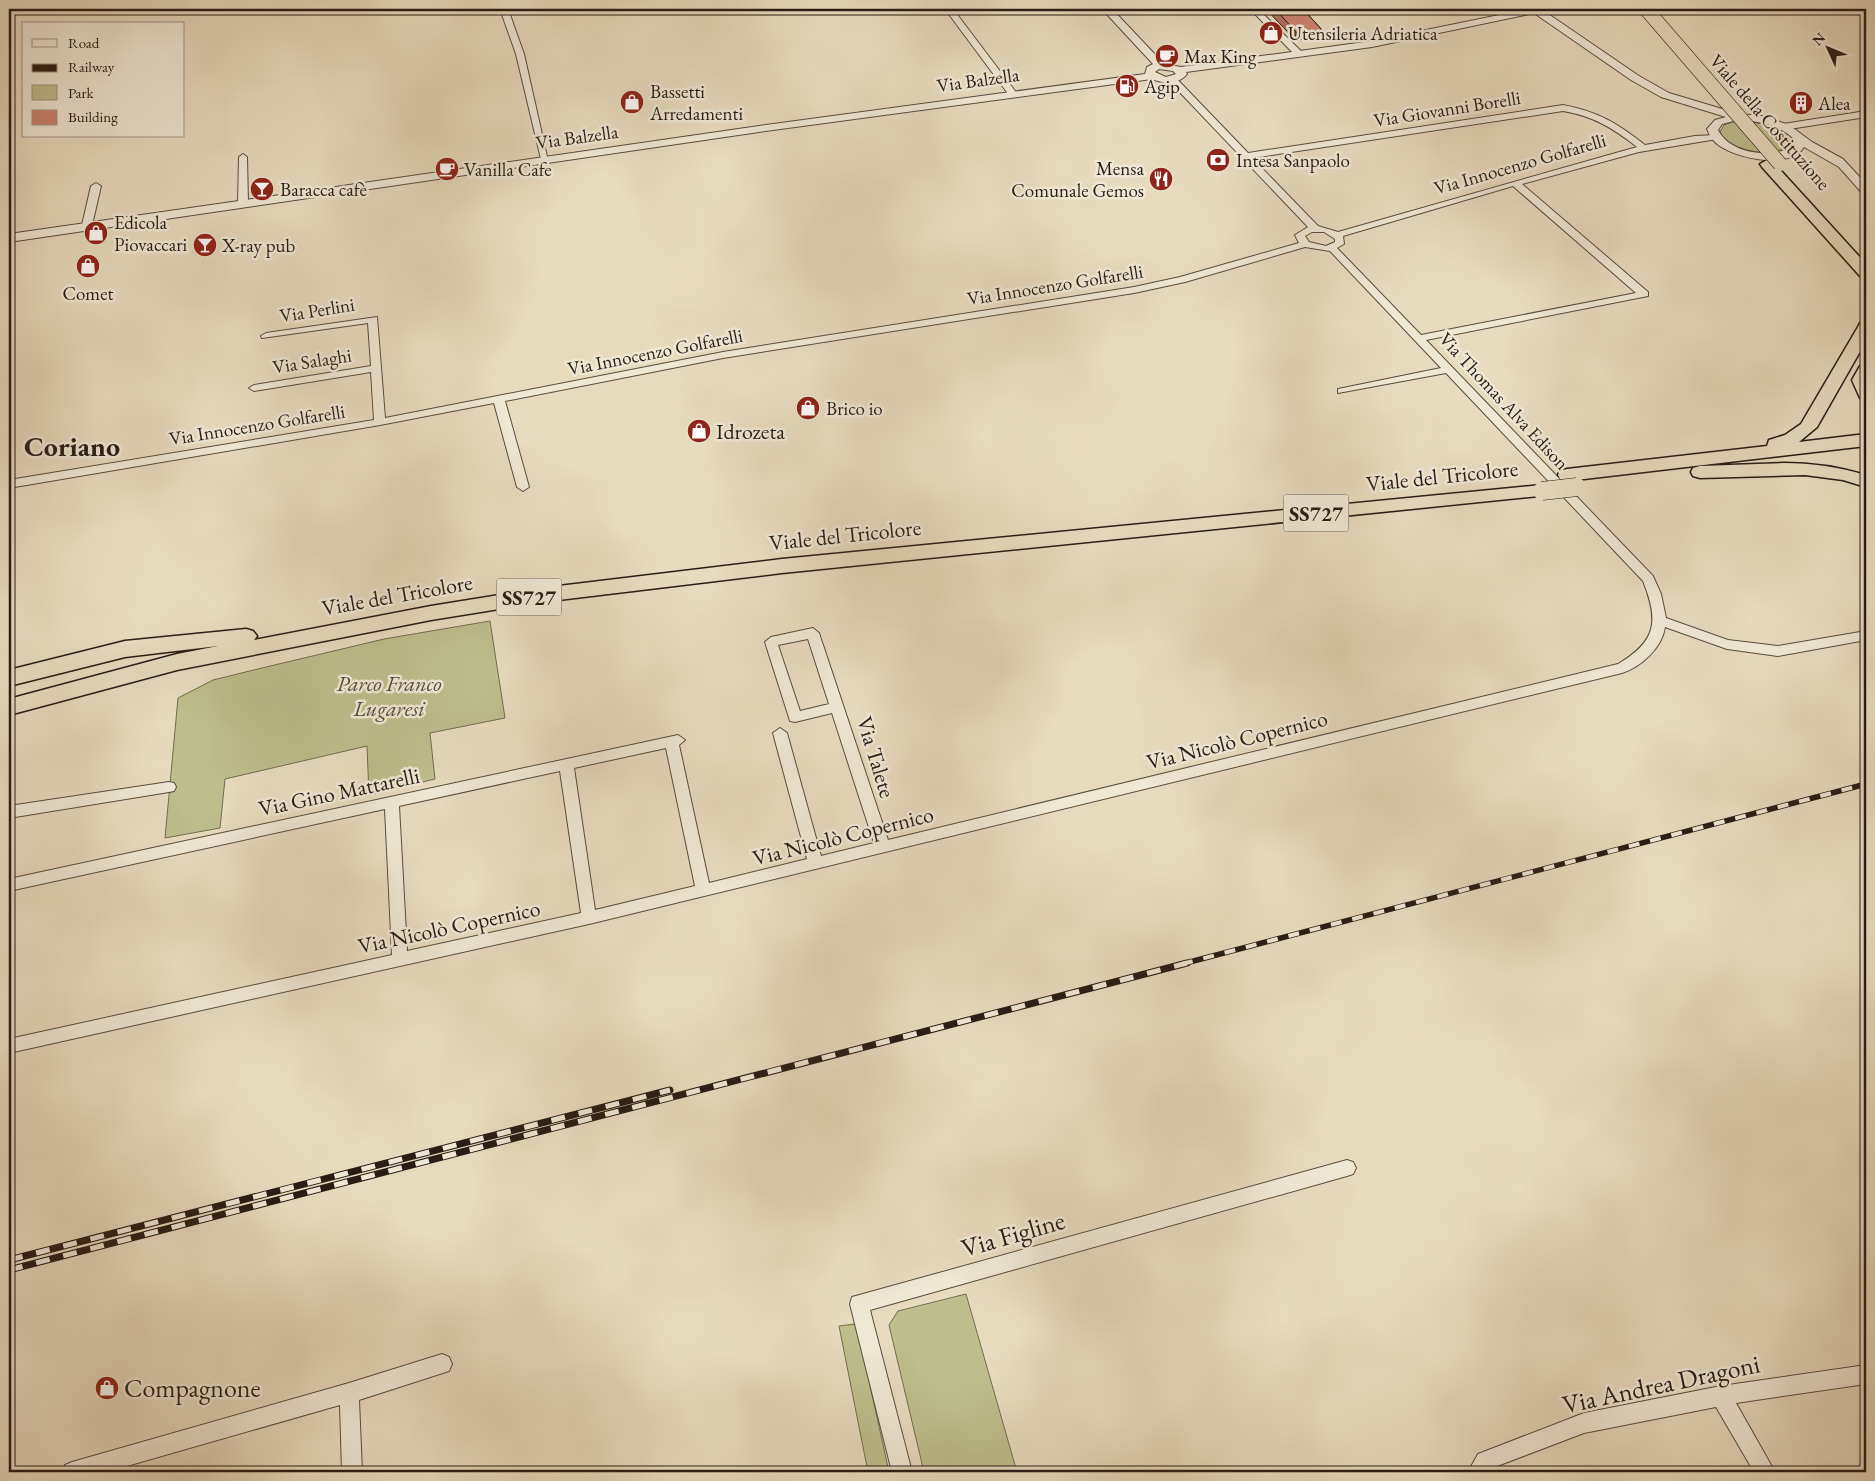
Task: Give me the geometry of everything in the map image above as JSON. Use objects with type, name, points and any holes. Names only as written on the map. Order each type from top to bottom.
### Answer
[{"type":"highway","name":"Viale della Costituzione","points":[[1637,9],[1778,161]]},
{"type":"highway","name":"Viale della Costituzione","points":[[1646,9],[1866,260]]},
{"type":"highway","points":[[1778,161],[1849,256],[1866,273]]},
{"type":"highway","points":[[1849,256],[1853,266],[1866,281]]},
{"type":"highway","points":[[1690,467],[1714,452],[1780,444],[1800,434],[1814,419],[1866,327]]},
{"type":"highway","points":[[1866,370],[1861,380],[1866,394]]},
{"type":"highway","points":[[1690,467],[1866,440]]},
{"type":"highway","points":[[1690,467],[1866,455]]},
{"type":"highway","points":[[1690,467],[1808,468],[1866,481]]},
{"type":"highway","name":"Viale del Tricolore","points":[[9,695],[242,643],[542,595],[1088,530],[1537,485],[1690,467]]},
{"type":"highway","points":[[9,678],[125,649],[242,643]]},
{"type":"highway","points":[[9,720],[168,678],[242,643]]},
{"type":"highway","name":"Viale del Tricolore","points":[[9,707],[242,643]]},
{"type":"street","points":[[504,9],[520,54],[545,159]]},
{"type":"street","points":[[699,12],[729,9]]},
{"type":"street","points":[[949,9],[1012,93]]},
{"type":"street","points":[[1107,9],[1161,66]]},
{"type":"street","points":[[1254,9],[1299,54]]},
{"type":"street","points":[[1151,76],[1151,69],[1161,66],[1180,70],[1372,44],[1539,9],[1635,78],[1665,95],[1692,105],[1738,117],[1761,120],[1783,127],[1805,144],[1847,167],[1866,191]]},
{"type":"street","points":[[1180,70],[1182,72],[1180,77],[1173,80],[1315,228]]},
{"type":"street","name":"Via Balzella","points":[[9,238],[87,225],[1012,93],[1151,76],[1163,80],[1173,80]]},
{"type":"street","points":[[1692,105],[1709,116],[1713,132],[1729,148],[1778,161],[1811,156],[1829,161],[1854,177]]},
{"type":"street","name":"Via Giovanni Borelli","points":[[1246,156],[1563,108],[1589,112],[1605,118],[1643,148]]},
{"type":"street","points":[[1783,127],[1866,114]]},
{"type":"street","points":[[1713,132],[1717,121],[1738,117]]},
{"type":"street","name":"Via Innocenzo Golfarelli","points":[[1337,235],[1515,183],[1643,148],[1713,132]]},
{"type":"street","points":[[1778,161],[1799,148],[1798,137]]},
{"type":"street","points":[[243,157],[243,203]]},
{"type":"street","points":[[1421,338],[1644,294],[1515,183]]},
{"type":"street","points":[[87,225],[96,186]]},
{"type":"street","points":[[1315,228],[1328,230],[1337,235],[1340,241],[1332,248],[1321,249],[1306,244],[1300,235],[1305,230],[1315,228]]},
{"type":"street","name":"Via Innocenzo Golfarelli","points":[[9,484],[380,422],[723,355],[1134,290],[1182,280],[1306,244]]},
{"type":"street","name":"Via Thomas Alva Edison","points":[[1332,248],[1421,338],[1534,460],[1649,579]]},
{"type":"street","name":"Via Perlini","points":[[266,336],[373,319],[376,368]]},
{"type":"street","points":[[376,368],[380,422]]},
{"type":"street","name":"Via Salaghi","points":[[254,388],[376,368]]},
{"type":"street","points":[[1342,391],[1450,369]]},
{"type":"street","points":[[499,400],[523,487]]},
{"type":"street","name":"Via Nicolò Copernico","points":[[9,1046],[589,918],[1622,668],[1639,659],[1653,645],[1660,621],[1659,602],[1649,579]]},
{"type":"street","points":[[1660,621],[1727,644],[1778,651],[1866,636]]},
{"type":"street","name":"Via Talete","points":[[838,707],[795,716],[771,642],[813,634],[838,707],[882,848]]},
{"type":"street","points":[[780,733],[816,864]]},
{"type":"street","name":"Via Gino Mattarelli","points":[[9,885],[566,763],[675,741],[703,891]]},
{"type":"street","points":[[566,763],[589,918]]},
{"type":"street","points":[[9,812],[169,787]]},
{"type":"street","points":[[392,802],[400,959]]},
{"type":"street","name":"Via Figline","points":[[902,1472],[859,1304],[1347,1168]]},
{"type":"street","points":[[80,1471],[442,1364]]},
{"type":"street","name":"Via Andrea Dragoni","points":[[1478,1472],[1484,1461],[1584,1422],[1721,1396],[1866,1374]]},
{"type":"street","points":[[349,1393],[352,1472]]},
{"type":"street","points":[[1721,1396],[1765,1472]]},
{"type":"green space","points":[[1735,121],[1770,126],[1788,137],[1790,144],[1774,152],[1753,151],[1742,148],[1725,139],[1720,132],[1724,125]]},
{"type":"green space","name":"Parco Franco Lugaresi","points":[[490,621],[505,718],[430,733],[435,779],[369,795],[367,746],[225,779],[220,828],[165,838],[178,698],[213,680],[384,639]]},
{"type":"green space","points":[[966,1294],[1017,1472],[924,1472],[889,1325],[898,1311]]},
{"type":"green space","points":[[855,1324],[889,1472],[868,1472],[839,1326]]},
{"type":"building","points":[[1275,9],[1303,9],[1322,30],[1296,32]]},
{"type":"railway","points":[[1182,964],[1866,784]]},
{"type":"railway","points":[[9,1270],[1187,963]]},
{"type":"railway","points":[[9,1260],[670,1090]]},
{"type":"place","name":"Utensileria Adriatica","points":[[1271,33]]},
{"type":"place","name":"Max King","points":[[1167,56]]},
{"type":"place","name":"Agip","points":[[1127,86]]},
{"type":"place","name":"Bassetti Arredamenti","points":[[632,102]]},
{"type":"place","name":"Alea","points":[[1801,103]]},
{"type":"place","name":"Intesa Sanpaolo","points":[[1218,160]]},
{"type":"place","name":"Vanilla Cafe","points":[[447,169]]},
{"type":"place","name":"Mensa Comunale Gemos","points":[[1161,179]]},
{"type":"place","name":"Baracca cafè","points":[[262,189]]},
{"type":"place","name":"Edicola Piovaccari","points":[[96,233]]},
{"type":"place","name":"X-ray pub","points":[[205,245]]},
{"type":"place","name":"Comet","points":[[88,266]]},
{"type":"place","name":"Brico io","points":[[808,408]]},
{"type":"place","name":"Idrozeta","points":[[699,431]]},
{"type":"place","name":"Compagnone","points":[[107,1388]]},
{"type":"district","name":"Coriano","points":[[72,446]]}]
